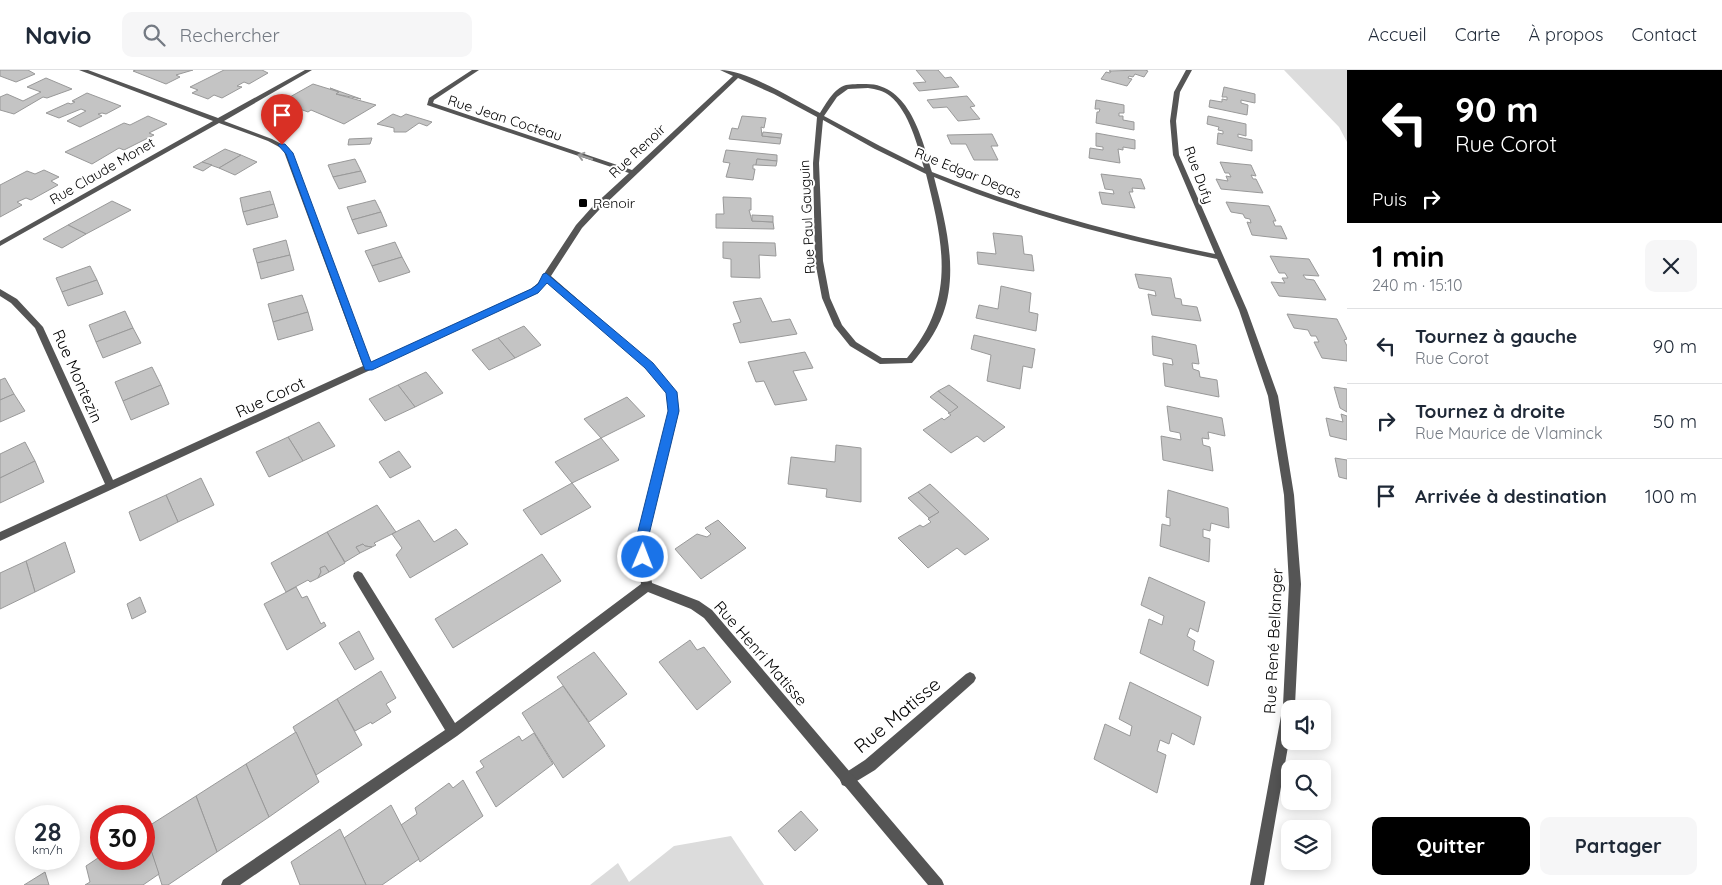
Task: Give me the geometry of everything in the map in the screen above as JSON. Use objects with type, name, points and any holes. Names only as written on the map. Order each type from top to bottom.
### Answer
[{"type":"street","points":[[82,70],[282,145],[289,153],[368,368]]},
{"type":"street","name":"Rue Claude Monet","points":[[0,244],[309,70]]},
{"type":"street","name":"Rue Jean Cocteau","points":[[476,70],[431,99],[429,104],[631,172]]},
{"type":"street","name":"Rue Edgar Degas","points":[[723,70],[782,94],[820,117],[928,173],[1034,212],[1134,240],[1219,257]]},
{"type":"street","name":"Rue Dufy","points":[[1189,70],[1177,92],[1172,121],[1176,155],[1219,257]]},
{"type":"street","name":"Rue Renoir","points":[[546,276],[579,227],[631,172],[737,75]]},
{"type":"street","name":"Rue Paul Gauguin","points":[[868,86],[883,89],[896,98],[911,120],[922,145],[928,173],[945,253],[943,300],[926,343],[908,361],[880,361],[853,344],[838,326],[826,298],[819,261],[816,163],[820,117],[835,96],[846,87],[868,86]]},
{"type":"street","name":"Rue René Bellanger","points":[[1219,257],[1243,310],[1273,396],[1289,495],[1295,584],[1289,704],[1257,885]]},
{"type":"street","points":[[228,885],[453,732],[647,586],[641,543],[674,411],[671,392],[649,366],[546,276]]},
{"type":"street","name":"Rue Corot","points":[[0,537],[534,291],[541,285],[546,276]]},
{"type":"street","name":"Rue Montezin","points":[[0,292],[14,301],[39,328],[111,486]]},
{"type":"street","points":[[358,576],[453,732]]},
{"type":"street","name":"Rue Henri Matisse","points":[[647,586],[694,605],[708,614],[937,885]]},
{"type":"street","name":"Rue Matisse","points":[[847,780],[870,765],[970,678]]},
{"type":"shaded area","points":[[1284,70],[1347,70],[1347,142],[1339,127]]},
{"type":"shaded area","points":[[731,836],[764,885],[590,885],[618,863],[629,882],[674,846]]},
{"type":"building","points":[[0,70],[28,70],[35,74],[16,82],[0,76]]},
{"type":"building","points":[[193,70],[176,75],[180,77],[166,84],[133,71]]},
{"type":"building","points":[[224,70],[262,70],[268,73],[249,84],[244,82],[237,86],[242,87],[222,98],[214,95],[208,99],[192,93],[198,90],[190,87]]},
{"type":"building","points":[[916,70],[938,70],[945,78],[951,77],[959,87],[919,91],[913,83],[926,82]]},
{"type":"building","points":[[1145,70],[1148,71],[1144,77],[1135,74],[1133,77],[1129,76],[1128,78],[1132,79],[1127,86],[1101,79],[1106,72],[1110,73],[1111,71],[1109,71]]},
{"type":"building","points":[[46,78],[72,89],[47,98],[43,97],[14,114],[0,110],[0,97],[7,94],[23,101],[41,92],[27,87]]},
{"type":"building","points":[[313,84],[339,92],[336,94],[376,105],[344,124],[311,110],[308,112],[281,102]]},
{"type":"building","points":[[1224,87],[1255,94],[1255,103],[1241,100],[1241,103],[1248,105],[1247,115],[1209,107],[1210,100],[1222,102],[1222,99],[1227,100],[1227,97],[1222,97]]},
{"type":"building","points":[[330,88],[361,99],[336,94],[339,92]]},
{"type":"building","points":[[87,93],[121,106],[106,114],[98,114],[102,116],[80,127],[67,121],[86,111],[81,109],[59,118],[46,113],[68,103],[71,104],[75,102],[72,101]]},
{"type":"building","points":[[967,96],[975,106],[970,107],[980,119],[958,121],[947,107],[933,108],[927,100]]},
{"type":"building","points":[[1096,100],[1124,105],[1124,113],[1119,113],[1119,116],[1123,116],[1123,120],[1134,122],[1134,130],[1096,123],[1097,112],[1100,109],[1095,109]]},
{"type":"building","points":[[393,114],[401,117],[406,114],[432,122],[427,126],[419,123],[406,132],[394,132],[394,128],[377,124]]},
{"type":"building","points":[[148,116],[167,124],[149,133],[154,135],[124,150],[119,148],[92,164],[65,152],[124,123],[130,125]]},
{"type":"building","points":[[742,116],[766,118],[764,128],[761,127],[762,136],[781,138],[780,144],[729,139],[732,128],[738,129]]},
{"type":"building","points":[[1208,116],[1246,124],[1246,136],[1238,134],[1238,137],[1252,140],[1252,151],[1217,144],[1218,133],[1223,134],[1223,131],[1218,130],[1219,127],[1207,124]]},
{"type":"building","points":[[763,132],[782,134],[781,138],[762,136]]},
{"type":"building","points":[[1096,133],[1135,140],[1135,149],[1123,147],[1123,150],[1118,149],[1120,163],[1089,158],[1090,148],[1103,150],[1103,147],[1096,146]]},
{"type":"building","points":[[992,134],[998,146],[991,146],[998,160],[974,160],[966,144],[951,144],[947,135]]},
{"type":"building","points":[[372,138],[370,144],[348,145],[349,139]]},
{"type":"building","points":[[225,149],[241,155],[219,168],[202,162]]},
{"type":"building","points":[[726,150],[777,155],[777,161],[757,159],[756,165],[753,165],[753,169],[755,169],[753,180],[726,177],[730,163],[723,162]]},
{"type":"building","points":[[241,155],[257,162],[235,175],[219,168]]},
{"type":"building","points":[[355,159],[361,171],[333,177],[328,165]]},
{"type":"building","points":[[757,159],[777,161],[776,166],[756,165]]},
{"type":"building","points":[[202,162],[212,165],[203,171],[193,167]]},
{"type":"building","points":[[1220,162],[1251,165],[1256,176],[1251,175],[1253,179],[1256,179],[1263,193],[1221,189],[1216,179],[1228,181],[1226,176],[1231,177],[1229,173],[1225,173]]},
{"type":"building","points":[[44,170],[59,177],[51,181],[58,185],[31,200],[26,198],[17,202],[22,205],[0,217],[0,185],[27,171],[35,174]]},
{"type":"building","points":[[361,171],[366,182],[339,189],[333,177]]},
{"type":"building","points":[[1101,174],[1141,179],[1145,189],[1132,188],[1133,192],[1129,192],[1135,208],[1102,204],[1099,192],[1114,194],[1113,190],[1105,189]]},
{"type":"building","points":[[270,191],[274,204],[243,212],[240,198]]},
{"type":"building","points":[[723,197],[751,198],[751,210],[749,210],[752,221],[773,222],[774,229],[716,228],[716,214],[724,214]]},
{"type":"building","points":[[375,200],[381,212],[352,220],[347,207]]},
{"type":"building","points":[[112,201],[131,210],[86,234],[68,225]]},
{"type":"building","points":[[1226,202],[1269,206],[1276,221],[1273,221],[1275,226],[1281,226],[1287,239],[1252,235],[1247,222],[1251,223],[1250,219],[1245,218],[1243,214],[1231,212]]},
{"type":"building","points":[[274,204],[278,217],[247,225],[243,212]]},
{"type":"building","points":[[381,212],[387,226],[358,234],[352,220]]},
{"type":"building","points":[[752,215],[773,216],[773,222],[752,221]]},
{"type":"building","points":[[68,225],[86,234],[62,248],[43,239]]},
{"type":"building","points":[[993,233],[1022,236],[1024,254],[1032,255],[1034,271],[978,264],[977,252],[996,254]]},
{"type":"building","points":[[286,240],[290,255],[257,263],[253,249]]},
{"type":"building","points":[[395,242],[402,257],[372,266],[365,251]]},
{"type":"building","points":[[723,242],[775,243],[776,256],[759,255],[760,278],[731,277],[731,259],[723,258]]},
{"type":"building","points":[[290,255],[294,270],[261,279],[257,263]]},
{"type":"building","points":[[1270,256],[1309,259],[1319,276],[1303,275],[1306,279],[1314,280],[1326,300],[1279,296],[1271,282],[1285,283],[1282,278],[1288,278],[1285,273],[1279,273]]},
{"type":"building","points":[[402,257],[410,272],[379,282],[372,266]]},
{"type":"building","points":[[90,266],[97,280],[62,292],[56,278]]},
{"type":"building","points":[[1135,274],[1171,278],[1175,298],[1181,299],[1182,305],[1197,307],[1201,321],[1152,315],[1148,294],[1156,296],[1155,291],[1139,288]]},
{"type":"building","points":[[97,280],[103,294],[68,306],[62,292]]},
{"type":"building","points":[[1001,286],[1031,293],[1029,312],[1038,314],[1036,331],[976,318],[979,305],[998,309]]},
{"type":"building","points":[[302,295],[308,312],[273,322],[268,304]]},
{"type":"building","points":[[761,298],[772,322],[790,319],[797,334],[740,343],[733,324],[741,322],[733,302]]},
{"type":"building","points":[[125,311],[133,328],[96,342],[89,325]]},
{"type":"building","points":[[308,312],[313,330],[278,340],[273,322]]},
{"type":"building","points":[[1287,314],[1337,319],[1347,339],[1344,340],[1347,346],[1347,361],[1322,358],[1314,342],[1319,342],[1316,336],[1311,336],[1308,330],[1294,328]]},
{"type":"building","points":[[524,326],[541,345],[515,358],[498,338]]},
{"type":"building","points":[[133,328],[141,343],[103,358],[96,342]]},
{"type":"building","points":[[974,335],[1035,349],[1032,368],[1023,366],[1020,389],[987,381],[991,355],[971,349]]},
{"type":"building","points":[[1152,336],[1196,345],[1199,364],[1192,363],[1193,369],[1199,371],[1200,377],[1217,380],[1219,397],[1165,386],[1163,363],[1173,365],[1172,359],[1153,355]]},
{"type":"building","points":[[498,338],[515,358],[489,370],[472,350]]},
{"type":"building","points":[[805,352],[813,368],[793,371],[807,400],[775,405],[764,381],[756,382],[748,362]]},
{"type":"building","points":[[152,367],[161,385],[123,401],[115,382]]},
{"type":"building","points":[[426,372],[443,393],[415,407],[398,385]]},
{"type":"building","points":[[5,378],[14,394],[0,400],[0,380]]},
{"type":"building","points":[[161,385],[169,404],[131,420],[123,401]]},
{"type":"building","points":[[398,385],[415,407],[385,421],[369,399]]},
{"type":"building","points":[[949,385],[1005,427],[984,442],[977,436],[951,453],[923,430],[942,418],[944,420],[951,415],[948,413],[958,407],[938,391]]},
{"type":"building","points":[[1334,387],[1347,389],[1347,412],[1340,408]]},
{"type":"building","points":[[938,391],[958,407],[950,413],[930,397]]},
{"type":"building","points":[[14,394],[25,411],[0,422],[0,400]]},
{"type":"building","points":[[627,397],[645,416],[601,438],[584,419]]},
{"type":"building","points":[[1167,406],[1222,418],[1225,436],[1208,432],[1209,439],[1202,438],[1203,445],[1210,447],[1213,471],[1163,460],[1161,436],[1181,440],[1180,433],[1170,431]]},
{"type":"building","points":[[1341,414],[1347,416],[1347,440],[1330,436],[1326,418],[1343,422]]},
{"type":"building","points":[[319,422],[335,446],[303,461],[288,437]]},
{"type":"building","points":[[288,437],[303,461],[269,477],[256,452]]},
{"type":"building","points":[[601,438],[619,460],[572,483],[555,462]]},
{"type":"building","points":[[25,442],[35,461],[0,478],[0,454]]},
{"type":"building","points":[[836,445],[861,448],[861,502],[826,497],[827,489],[788,484],[791,457],[835,462]]},
{"type":"building","points":[[399,451],[411,467],[390,478],[379,462]]},
{"type":"building","points":[[1335,458],[1347,460],[1347,479],[1339,477]]},
{"type":"building","points":[[35,461],[44,482],[0,503],[0,478]]},
{"type":"building","points":[[201,478],[214,505],[178,522],[166,495]]},
{"type":"building","points":[[572,483],[591,507],[541,535],[523,510]]},
{"type":"building","points":[[930,484],[989,539],[965,555],[957,548],[928,568],[898,538],[920,525],[923,527],[931,522],[928,519],[939,512],[918,492]]},
{"type":"building","points":[[1168,490],[1228,508],[1229,528],[1211,523],[1210,531],[1203,529],[1203,537],[1210,539],[1209,562],[1160,546],[1162,524],[1170,526],[1170,518],[1166,517]]},
{"type":"building","points":[[918,492],[939,512],[929,518],[908,498]]},
{"type":"building","points":[[166,495],[178,522],[140,541],[129,512]]},
{"type":"building","points":[[377,505],[396,532],[374,543],[376,545],[372,547],[363,544],[356,547],[360,553],[345,562],[327,532]]},
{"type":"building","points":[[419,520],[434,542],[456,529],[468,544],[410,578],[396,555],[402,548],[392,534]]},
{"type":"building","points":[[718,520],[746,548],[701,579],[675,549],[697,534],[707,537],[711,534],[705,528]]},
{"type":"building","points":[[327,532],[345,563],[329,572],[325,566],[320,568],[321,572],[318,578],[310,582],[308,580],[286,592],[271,563]]},
{"type":"building","points":[[65,542],[75,572],[35,592],[26,561]]},
{"type":"building","points":[[363,544],[372,547],[360,553],[356,547]]},
{"type":"building","points":[[542,554],[561,581],[453,648],[435,619]]},
{"type":"building","points":[[26,561],[35,592],[0,609],[0,573]]},
{"type":"building","points":[[325,566],[329,572],[318,578],[321,572],[320,568]]},
{"type":"building","points":[[1149,577],[1205,602],[1198,632],[1190,628],[1187,636],[1195,641],[1193,650],[1214,661],[1208,686],[1140,653],[1149,619],[1162,625],[1164,616],[1141,605]]},
{"type":"building","points":[[296,587],[302,598],[307,596],[321,624],[324,622],[326,626],[287,650],[264,604]]},
{"type":"building","points":[[140,597],[146,612],[132,619],[127,604]]},
{"type":"building","points":[[359,631],[374,659],[355,670],[339,643]]},
{"type":"building","points":[[690,640],[697,650],[704,647],[731,682],[697,710],[659,662]]},
{"type":"building","points":[[594,652],[627,694],[589,722],[557,677]]},
{"type":"building","points":[[381,671],[396,698],[386,704],[391,712],[372,724],[371,722],[355,731],[337,699]]},
{"type":"building","points":[[1130,682],[1201,717],[1194,745],[1172,733],[1169,744],[1160,740],[1157,751],[1166,755],[1157,793],[1094,759],[1105,724],[1130,736],[1132,726],[1119,719]]},
{"type":"building","points":[[563,686],[605,746],[563,778],[522,713]]},
{"type":"building","points":[[337,699],[362,745],[316,775],[293,727]]},
{"type":"building","points":[[296,732],[319,782],[269,817],[246,764]]},
{"type":"building","points":[[534,733],[553,764],[496,807],[476,772],[484,767],[480,761],[519,736],[522,741]]},
{"type":"building","points":[[246,764],[269,817],[217,852],[196,796]]},
{"type":"building","points":[[463,780],[483,816],[420,862],[401,825],[417,814],[415,808],[449,783],[453,788]]},
{"type":"building","points":[[196,796],[217,852],[168,885],[162,885],[155,863],[155,822]]},
{"type":"building","points":[[391,805],[419,859],[382,885],[366,885],[344,838]]},
{"type":"building","points":[[801,811],[818,830],[795,851],[778,831]]},
{"type":"building","points":[[340,829],[366,885],[300,885],[291,862]]},
{"type":"building","points":[[155,862],[159,874],[143,885],[85,885],[90,882],[86,866],[90,863],[90,870],[155,870]]},
{"type":"building","points":[[45,872],[49,885],[24,885]]},
{"type":"place","name":"Renoir","points":[[583,203]]},
{"type":"route","points":[[282,145],[289,153],[368,368],[534,291],[541,285],[546,276],[649,366],[671,392],[674,411],[641,543],[643,557]]}]
